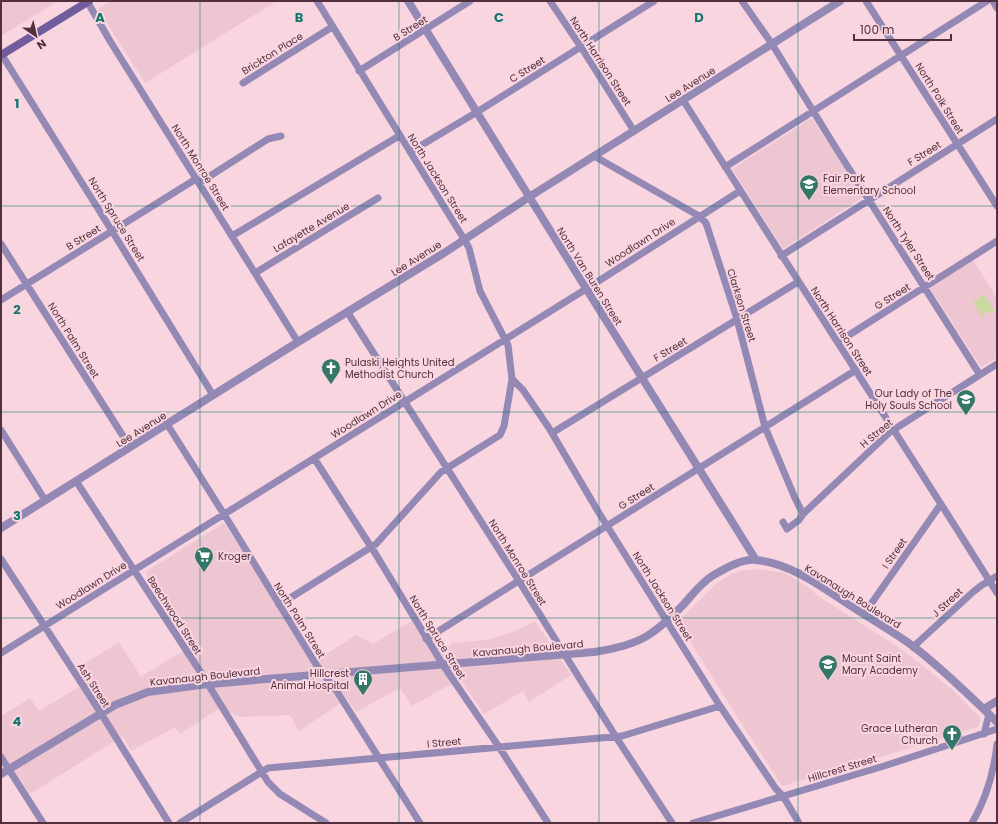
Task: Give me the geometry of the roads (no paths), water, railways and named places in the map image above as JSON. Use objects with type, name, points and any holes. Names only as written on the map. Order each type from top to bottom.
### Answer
[{"type":"main road","points":[[2,55],[88,1]]},
{"type":"street","name":"North Monroe Street","points":[[88,1],[110,41],[298,342]]},
{"type":"street","name":"North Jackson Street","points":[[279,605],[371,547],[385,535],[441,472],[502,433],[512,379],[508,345],[480,291],[469,248],[316,1]]},
{"type":"street","name":"North Van Buren Street","points":[[408,1],[756,560]]},
{"type":"street","name":"B Street","points":[[359,71],[470,1]]},
{"type":"street","name":"North Harrison Street","points":[[550,1],[634,131]]},
{"type":"street","name":"C Street","points":[[410,152],[477,112],[654,1]]},
{"type":"street","name":"North Tyler Street","points":[[742,1],[772,44],[980,375]]},
{"type":"street","name":"Lee Avenue","points":[[1,528],[298,342],[444,253],[529,197],[840,1]]},
{"type":"street","name":"North Polk Street","points":[[866,1],[997,206]]},
{"type":"street","points":[[725,167],[987,1]]},
{"type":"street","points":[[993,1],[997,8]]},
{"type":"street","name":"Brickton Place","points":[[243,83],[332,27]]},
{"type":"street","name":"North Spruce Street","points":[[2,55],[213,395]]},
{"type":"street","name":"North Harrison Street","points":[[683,100],[997,593]]},
{"type":"street","name":"F Street","points":[[781,256],[997,119]]},
{"type":"street","name":"B Street","points":[[1,300],[112,231],[268,139],[281,136]]},
{"type":"street","points":[[232,236],[399,136]]},
{"type":"street","name":"Clarkson Street","points":[[594,156],[699,216],[706,223],[737,319],[765,427],[803,514]]},
{"type":"street","name":"Woodlawn Drive","points":[[1,653],[586,289],[740,190]]},
{"type":"street","name":"Lafayette Avenue","points":[[255,273],[378,198]]},
{"type":"street","name":"G Street","points":[[838,342],[997,241]]},
{"type":"street","name":"North Palm Street","points":[[1,244],[130,447]]},
{"type":"street","name":"F Street","points":[[552,433],[798,282]]},
{"type":"street","name":"North Monroe Street","points":[[348,312],[616,737],[672,823]]},
{"type":"street","name":"H Street","points":[[783,522],[787,529],[799,520],[803,514],[852,466],[893,430],[997,364]]},
{"type":"street","name":"G Street","points":[[426,639],[856,370]]},
{"type":"street","name":"North Jackson Street","points":[[512,379],[523,390],[552,433],[666,622],[720,706],[776,789],[783,796],[799,823]]},
{"type":"street","name":"North Palm Street","points":[[167,424],[317,666],[325,675],[420,823]]},
{"type":"street","points":[[1,430],[46,500]]},
{"type":"street","name":"North Spruce Street","points":[[314,458],[371,547],[426,639],[548,823]]},
{"type":"street","name":"Beechwood Street","points":[[76,481],[208,685],[268,782],[280,794],[326,823]]},
{"type":"street","name":"I Street","points":[[864,614],[941,504]]},
{"type":"street","name":"Ash Street","points":[[1,559],[101,713],[169,823]]},
{"type":"street","name":"Kavanaugh Boulevard","points":[[1,774],[101,713],[128,699],[148,692],[208,685],[594,652],[628,646],[649,636],[666,622],[700,586],[712,576],[740,562],[756,560],[782,566],[793,571],[820,586],[914,647],[952,678],[997,722]]},
{"type":"street","name":"J Street","points":[[914,647],[973,592],[997,576]]},
{"type":"street","points":[[984,734],[986,712],[997,701]]},
{"type":"street","name":"I Street","points":[[180,823],[268,768],[616,737],[720,706]]},
{"type":"street","name":"Hillcrest Street","points":[[693,823],[997,729]]},
{"type":"street","points":[[972,823],[987,792],[997,744]]},
{"type":"street","points":[[1,756],[43,823]]},
{"type":"place","name":"Fair Park Elementary School","points":[[809,201]]},
{"type":"place","name":"Pulaski Heights United Methodist Church","points":[[331,385]]},
{"type":"place","name":"Our Lady of The Holy Souls School","points":[[966,416]]},
{"type":"place","name":"Kroger","points":[[204,573]]},
{"type":"place","name":"Mount Saint Mary Academy","points":[[828,681]]},
{"type":"place","name":"Hillcrest Animal Hospital","points":[[363,696]]},
{"type":"place","name":"Grace Lutheran Church","points":[[952,751]]}]
